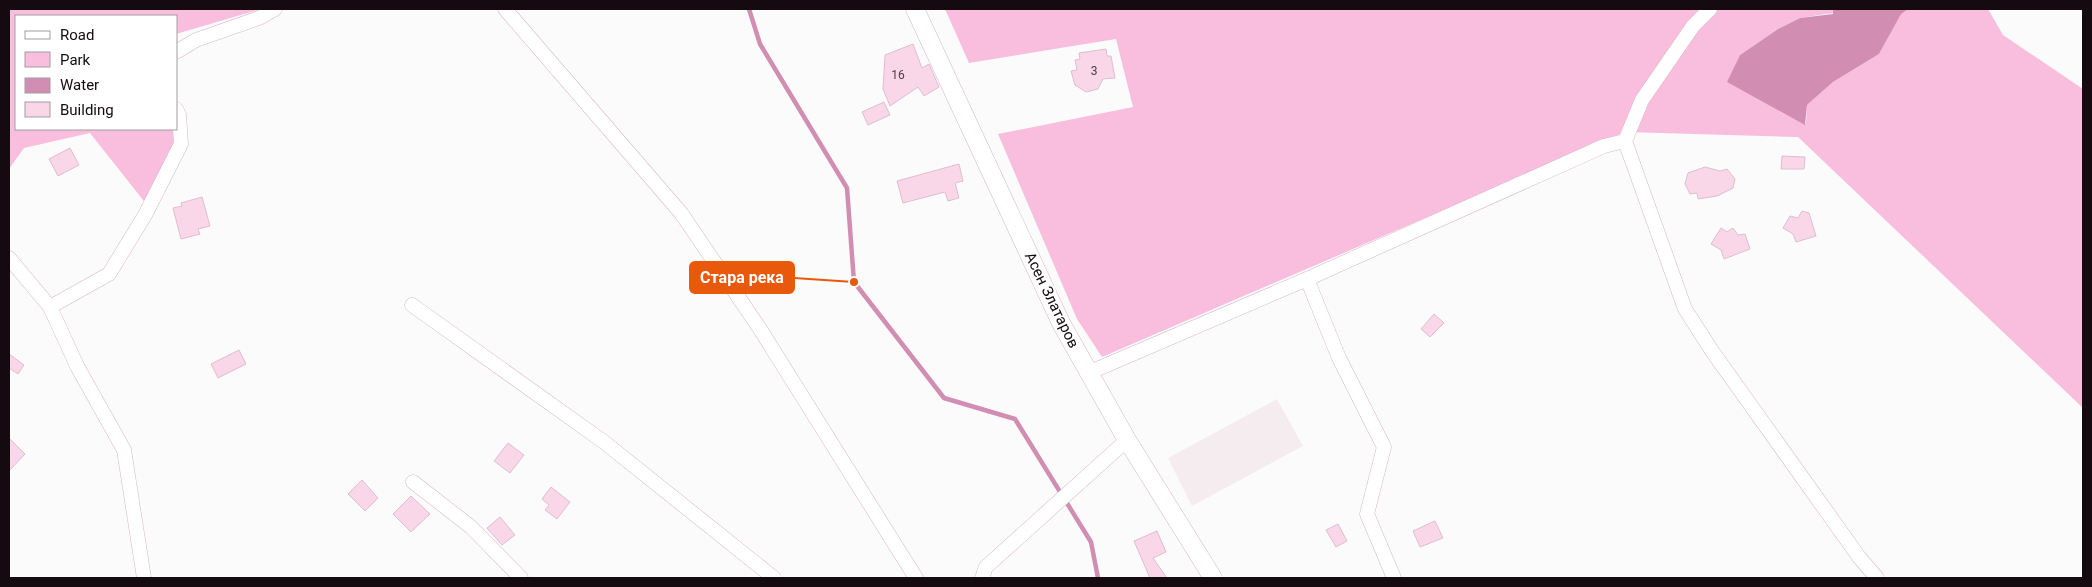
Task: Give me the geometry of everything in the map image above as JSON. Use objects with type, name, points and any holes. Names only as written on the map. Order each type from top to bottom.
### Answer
[{"type":"street","points":[[178,51],[196,40],[259,18],[275,9]]},
{"type":"street","points":[[505,9],[681,214],[703,244],[760,330],[916,578]]},
{"type":"street","name":"Асен Златаров","points":[[915,9],[1061,323],[1127,440],[1213,578]]},
{"type":"street","points":[[1710,9],[1693,26],[1642,100],[1626,141],[1685,308],[1718,359],[1854,549],[1877,578]]},
{"type":"street","points":[[50,307],[109,274],[145,215],[181,144],[178,113]]},
{"type":"street","points":[[1088,373],[1307,280],[1604,146],[1626,141]]},
{"type":"street","points":[[9,258],[50,307],[77,366],[124,450],[144,578]]},
{"type":"street","points":[[1307,280],[1340,358],[1384,447],[1367,514],[1394,578]]},
{"type":"street","points":[[412,305],[604,442],[774,578]]},
{"type":"street","points":[[982,578],[986,567],[1127,440]]},
{"type":"street","points":[[413,482],[471,527],[521,578]]},
{"type":"shaded area","points":[[1277,399],[1303,446],[1192,506],[1168,458]]},
{"type":"green space","points":[[9,9],[261,9],[178,33],[178,15],[15,15],[15,130],[174,130],[180,144],[147,205],[90,133],[24,148],[9,169]]},
{"type":"green space","points":[[945,9],[1833,9],[1833,13],[1800,18],[1778,29],[1740,55],[1728,82],[1806,124],[1807,105],[1833,82],[1879,54],[1901,13],[1908,9],[1988,9],[2003,35],[2083,89],[2083,408],[1798,137],[1625,132],[1102,357],[1077,319],[998,134],[1133,107],[1116,39],[969,63]]},
{"type":"water","points":[[1833,9],[1908,9],[1901,14],[1879,54],[1833,82],[1807,105],[1805,125],[1727,82],[1740,55],[1778,29],[1800,18],[1833,14]]},
{"type":"building","points":[[913,44],[922,68],[929,64],[939,87],[924,96],[918,87],[890,106],[883,89],[885,55]]},
{"type":"building","points":[[1106,49],[1107,56],[1111,56],[1115,78],[1103,79],[1098,89],[1086,92],[1075,85],[1071,71],[1077,70],[1075,60],[1080,59],[1079,53]]},
{"type":"building","points":[[884,102],[890,115],[868,125],[862,112]]},
{"type":"building","points":[[70,148],[79,165],[58,176],[49,159]]},
{"type":"building","points":[[1782,156],[1805,157],[1804,169],[1781,169]]},
{"type":"building","points":[[959,164],[963,181],[955,183],[959,198],[948,201],[945,192],[903,203],[897,181]]},
{"type":"building","points":[[1705,167],[1720,171],[1727,169],[1735,179],[1733,188],[1717,196],[1698,199],[1697,193],[1690,194],[1685,184],[1688,173]]},
{"type":"building","points":[[202,197],[210,226],[198,229],[200,234],[181,239],[173,208],[182,206],[181,203]]},
{"type":"building","points":[[1802,211],[1809,213],[1816,236],[1796,242],[1793,234],[1783,228],[1790,216],[1798,218]]},
{"type":"building","points":[[1721,228],[1727,232],[1733,228],[1738,235],[1745,234],[1750,249],[1724,259],[1721,250],[1711,244]]},
{"type":"building","points":[[1434,314],[1444,323],[1430,337],[1421,329]]},
{"type":"building","points":[[239,350],[246,364],[218,378],[211,364]]},
{"type":"building","points":[[9,354],[24,365],[18,374],[9,368]]},
{"type":"building","points":[[9,438],[25,454],[9,471]]},
{"type":"building","points":[[508,443],[524,455],[510,473],[494,461]]},
{"type":"building","points":[[362,480],[378,498],[365,511],[348,494]]},
{"type":"building","points":[[551,487],[570,502],[557,519],[545,510],[549,505],[542,499]]},
{"type":"building","points":[[411,496],[430,514],[411,532],[393,514]]},
{"type":"building","points":[[500,517],[515,535],[502,545],[487,528]]},
{"type":"building","points":[[1435,521],[1443,538],[1420,547],[1413,531]]},
{"type":"building","points":[[1338,524],[1347,541],[1336,547],[1326,530]]},
{"type":"building","points":[[1157,531],[1166,552],[1153,558],[1167,578],[1150,578],[1134,541]]},
{"type":"waterway","points":[[749,9],[760,44],[847,188],[854,282],[944,398],[1015,419],[1091,542],[1098,578]]},
{"type":"place","name":"Стара река","points":[[854,282]]}]
